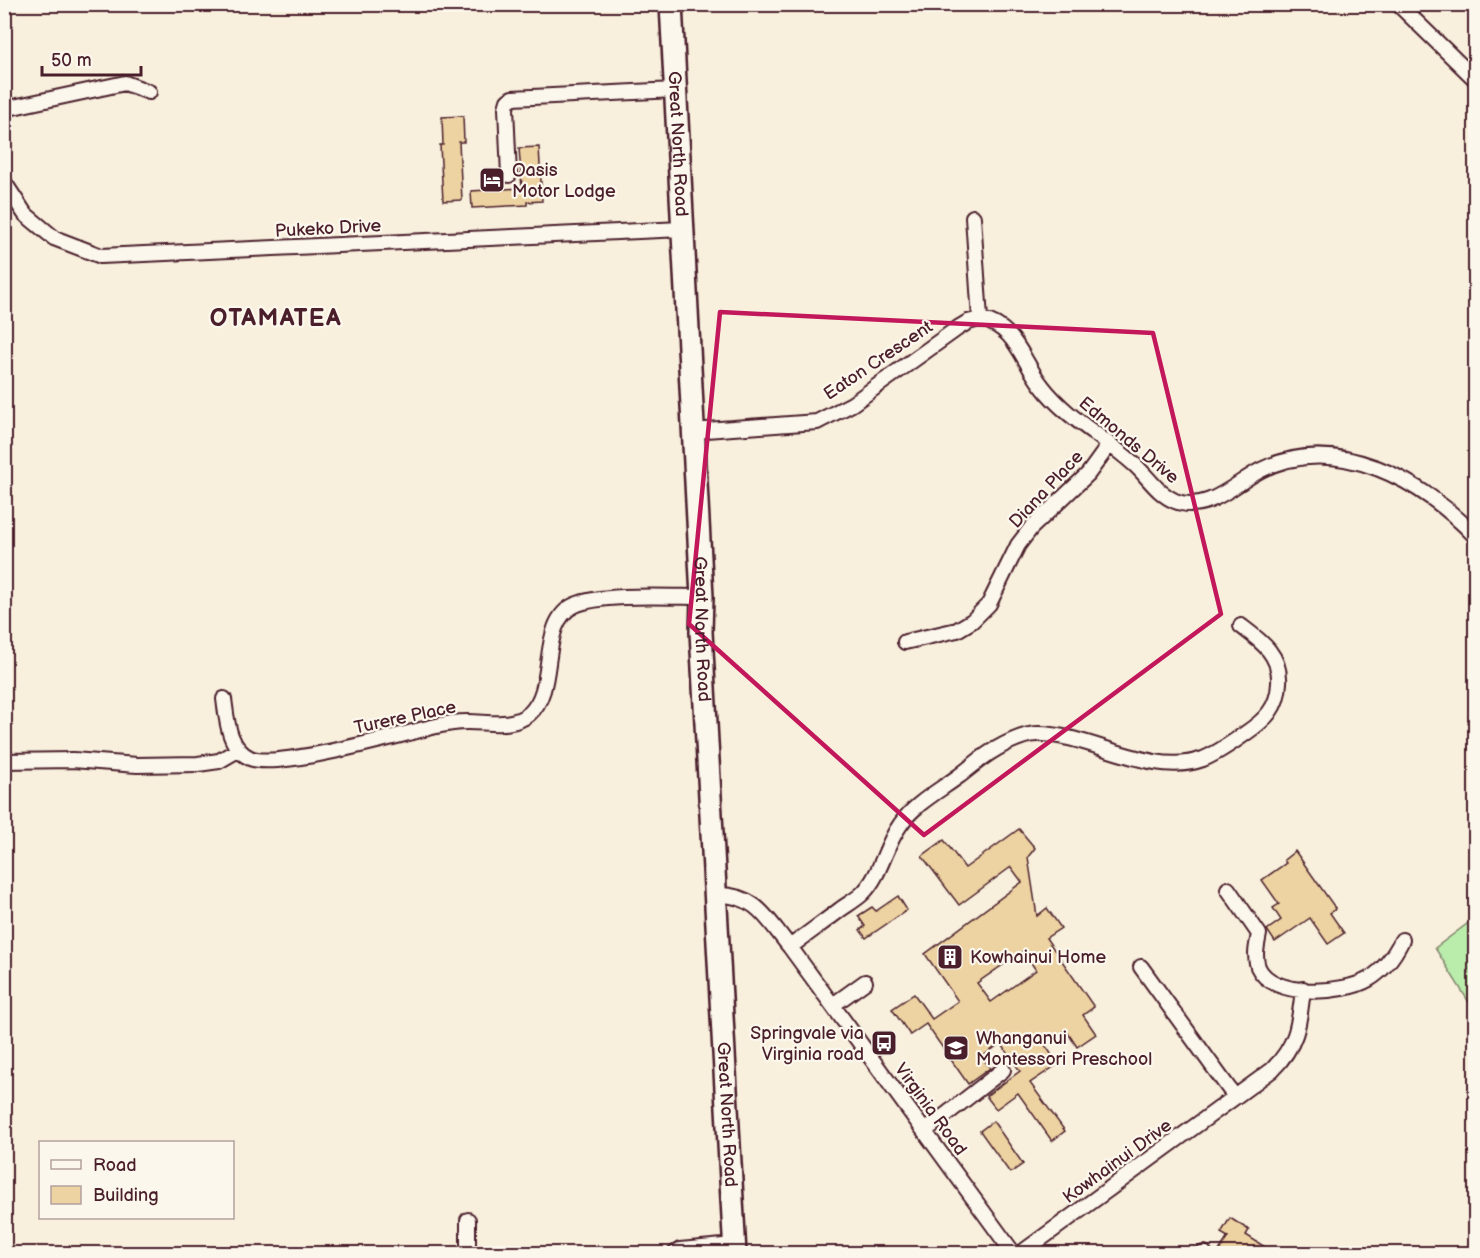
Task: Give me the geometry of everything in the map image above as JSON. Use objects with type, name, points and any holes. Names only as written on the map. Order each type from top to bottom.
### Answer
[{"type":"highway","name":"Great North Road","points":[[671,4],[734,1249]]},
{"type":"street","points":[[1398,4],[1476,80]]},
{"type":"street","points":[[4,109],[125,83],[149,92]]},
{"type":"street","points":[[509,175],[506,108],[508,101],[512,98],[675,90]]},
{"type":"street","name":"Pukeko Drive","points":[[5,185],[25,213],[54,238],[101,256],[682,229]]},
{"type":"street","points":[[973,217],[980,319]]},
{"type":"street","name":"Eaton Crescent","points":[[692,431],[817,422],[852,404],[957,328],[980,319]]},
{"type":"street","name":"Edmonds Drive","points":[[980,319],[992,321],[1011,335],[1042,387],[1066,410],[1135,465],[1166,497],[1191,505],[1207,502],[1260,470],[1280,462],[1327,457],[1353,460],[1380,468],[1406,481],[1458,518],[1476,537]]},
{"type":"street","name":"Diana Place","points":[[906,642],[957,630],[972,621],[989,604],[1018,545],[1030,528],[1088,474],[1109,445]]},
{"type":"street","name":"Turere Place","points":[[238,750],[252,759],[274,762],[357,746],[441,725],[466,722],[510,723],[528,715],[540,700],[554,630],[561,615],[573,605],[609,598],[702,597]]},
{"type":"street","points":[[790,947],[864,893],[877,872],[888,844],[914,809],[994,750],[1015,739],[1037,734],[1060,737],[1158,762],[1181,763],[1202,760],[1260,723],[1272,712],[1278,698],[1279,680],[1275,659],[1263,642],[1241,626]]},
{"type":"street","points":[[4,761],[73,760],[137,765],[198,764],[219,760],[238,750],[228,728],[224,699]]},
{"type":"street","points":[[1228,889],[1259,934],[1256,960],[1259,969],[1268,979],[1279,985],[1320,992],[1342,990],[1358,985],[1372,978],[1386,966],[1402,940]]},
{"type":"street","name":"Virginia Road","points":[[717,895],[736,895],[746,899],[761,912],[790,947],[1014,1254]]},
{"type":"street","points":[[1141,968],[1235,1097]]},
{"type":"street","points":[[833,1005],[865,982]]},
{"type":"street","name":"Kowhainui Drive","points":[[1020,1254],[1272,1070],[1291,1047],[1298,1029],[1303,989]]},
{"type":"street","points":[[925,1131],[1003,1070]]},
{"type":"street","points":[[468,1220],[468,1254]]},
{"type":"street","points":[[674,1254],[680,1250],[734,1249]]},
{"type":"highlighted area","points":[[720,312],[1153,333],[1221,614],[924,835],[689,624]]},
{"type":"green space","points":[[1475,918],[1475,1012],[1435,948]]},
{"type":"building","points":[[463,116],[464,142],[459,142],[462,200],[443,201],[440,145],[443,145],[442,117]]},
{"type":"building","points":[[539,147],[542,201],[527,202],[527,205],[472,208],[471,191],[522,188],[519,148]]},
{"type":"building","name":"Kowhainui Home","points":[[1019,829],[1035,848],[1028,857],[1037,916],[1047,908],[1061,928],[1046,938],[1094,1007],[1083,1015],[1096,1034],[1077,1047],[1066,1030],[1045,1045],[1058,1064],[1030,1083],[1065,1131],[1052,1141],[1018,1093],[996,1109],[986,1096],[1020,1071],[1001,1043],[982,1057],[990,1068],[968,1084],[926,1024],[910,1035],[892,1009],[914,994],[932,1019],[958,1001],[925,954],[1022,882],[1011,867],[959,905],[922,856],[944,840],[965,868]],"holes":[[[1023,951],[1036,970],[991,1002],[977,983]]]},
{"type":"building","points":[[1295,851],[1336,909],[1330,913],[1344,933],[1328,944],[1310,918],[1275,942],[1267,930],[1281,920],[1273,908],[1279,904],[1262,880],[1286,863],[1284,860]]},
{"type":"building","points":[[898,896],[907,910],[866,938],[860,930],[865,926],[858,916],[872,907],[876,911]]},
{"type":"building","points":[[993,1121],[1023,1164],[1010,1173],[980,1131]]},
{"type":"building","points":[[1230,1218],[1249,1230],[1246,1235],[1276,1254],[1217,1254],[1228,1237],[1221,1233]]},
{"type":"place","name":"Oasis Motor Lodge","points":[[492,180]]},
{"type":"place","name":"Kowhainui Home","points":[[950,957]]},
{"type":"place","name":"Springvale via Virginia road","points":[[884,1043]]},
{"type":"place","name":"Whanganui Montessori Preschool","points":[[956,1048]]},
{"type":"district","name":"OTAMATEA","points":[[276,318]]}]
